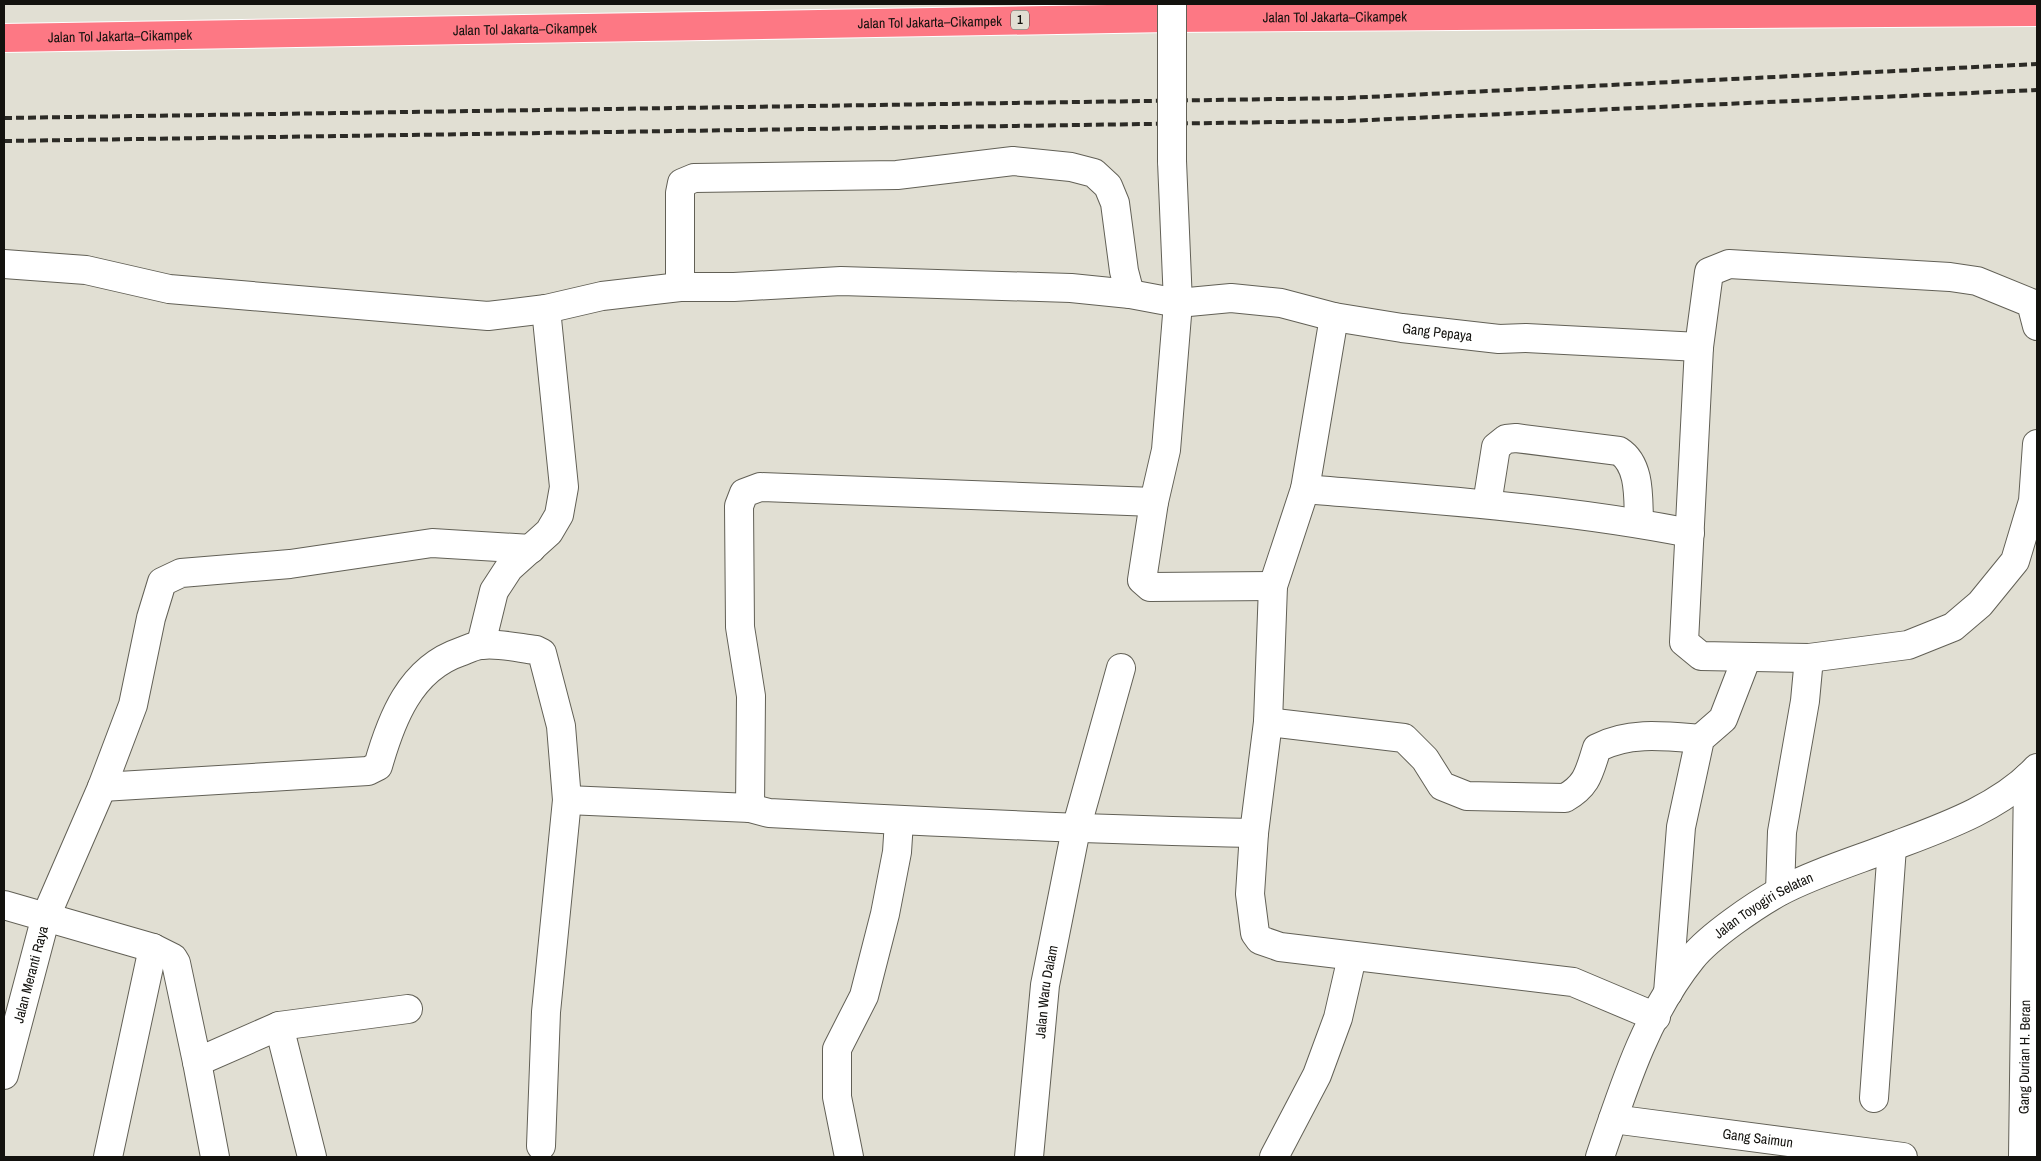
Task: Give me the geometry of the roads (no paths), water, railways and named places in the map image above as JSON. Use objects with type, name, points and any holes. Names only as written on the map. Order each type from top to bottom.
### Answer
[{"type":"highway","name":"Jalan Tol Jakarta–Cikampek","points":[[4,38],[1149,18],[2037,12]]},
{"type":"street","points":[[1172,4],[1172,161],[1178,303],[1166,450],[1141,574],[1144,584],[1150,587],[1273,586]]},
{"type":"street","points":[[680,287],[680,193],[682,183],[694,178],[897,175],[1012,161],[1071,167],[1094,173],[1108,186],[1115,203],[1124,271],[1130,294]]},
{"type":"street","name":"Gang Pepaya","points":[[4,264],[86,270],[169,289],[488,316],[546,309],[602,296],[680,287],[734,287],[841,281],[1071,288],[1130,294],[1178,303],[1231,298],[1282,303],[1334,317],[1402,328],[1499,340],[1526,338],[1699,347]]},
{"type":"street","points":[[2035,310],[1977,281],[1950,277],[1729,264],[1710,272],[1699,347],[1684,642],[1701,656],[1809,658],[1908,645],[1953,627],[1980,604],[2015,561],[2035,501],[2037,444]]},
{"type":"street","points":[[481,644],[494,591],[509,568],[549,532],[559,514],[564,487],[546,309]]},
{"type":"street","points":[[1334,317],[1305,489],[1273,586],[1268,722],[1254,834],[1250,894],[1255,933],[1260,940],[1280,947],[1352,957],[1573,982],[1662,1006],[1681,827],[1700,739],[1723,719],[1746,657]]},
{"type":"street","points":[[1487,504],[1496,447],[1506,439],[1516,438],[1619,451],[1624,454],[1633,469],[1637,483],[1639,523]]},
{"type":"street","points":[[750,808],[751,696],[740,627],[739,506],[744,493],[760,487],[1154,502]]},
{"type":"street","points":[[1305,489],[1487,504],[1639,523],[1690,533]]},
{"type":"street","points":[[215,1157],[197,1062],[176,963],[173,958],[153,948],[46,916],[102,786],[133,704],[151,618],[162,582],[181,573],[290,564],[432,543],[531,549]]},
{"type":"street","points":[[102,786],[368,771],[378,766],[390,726],[404,699],[419,678],[447,656],[481,644],[536,650],[542,653],[561,726],[567,800],[546,1012],[541,1146]]},
{"type":"street","points":[[1780,892],[1782,832],[1805,701],[1809,658]]},
{"type":"street","name":"Jalan Waru Dalam","points":[[1029,1157],[1045,985],[1076,829],[1121,668]]},
{"type":"street","points":[[1268,722],[1404,738],[1425,758],[1442,786],[1467,796],[1565,798],[1579,790],[1588,774],[1597,748],[1612,740],[1653,735],[1700,739]]},
{"type":"street","name":"Jalan Toyogiri Selatan","points":[[1600,1157],[1627,1076],[1662,1006],[1692,958],[1717,936],[1780,892],[1892,848],[1983,808],[2033,772]]},
{"type":"street","name":"Gang Durian H. Beran","points":[[2023,1157],[2031,1052],[2033,772]]},
{"type":"street","points":[[567,800],[750,808],[769,813],[899,821],[1076,829],[1254,834]]},
{"type":"street","points":[[849,1157],[837,1097],[837,1048],[864,996],[885,914],[896,852],[899,821]]},
{"type":"street","points":[[1874,1098],[1892,848]]},
{"type":"street","name":"Jalan Meranti Raya","points":[[4,905],[46,916],[4,1075]]},
{"type":"street","points":[[108,1157],[153,948]]},
{"type":"street","points":[[1274,1157],[1317,1075],[1338,1018],[1352,957]]},
{"type":"street","points":[[197,1062],[279,1026],[408,1009]]},
{"type":"street","points":[[279,1026],[312,1157]]},
{"type":"street","name":"Gang Saimun","points":[[1613,1119],[1903,1157]]},
{"type":"railway","points":[[4,118],[1347,98],[2037,64]]},
{"type":"railway","points":[[4,141],[1347,121],[2037,90]]}]
